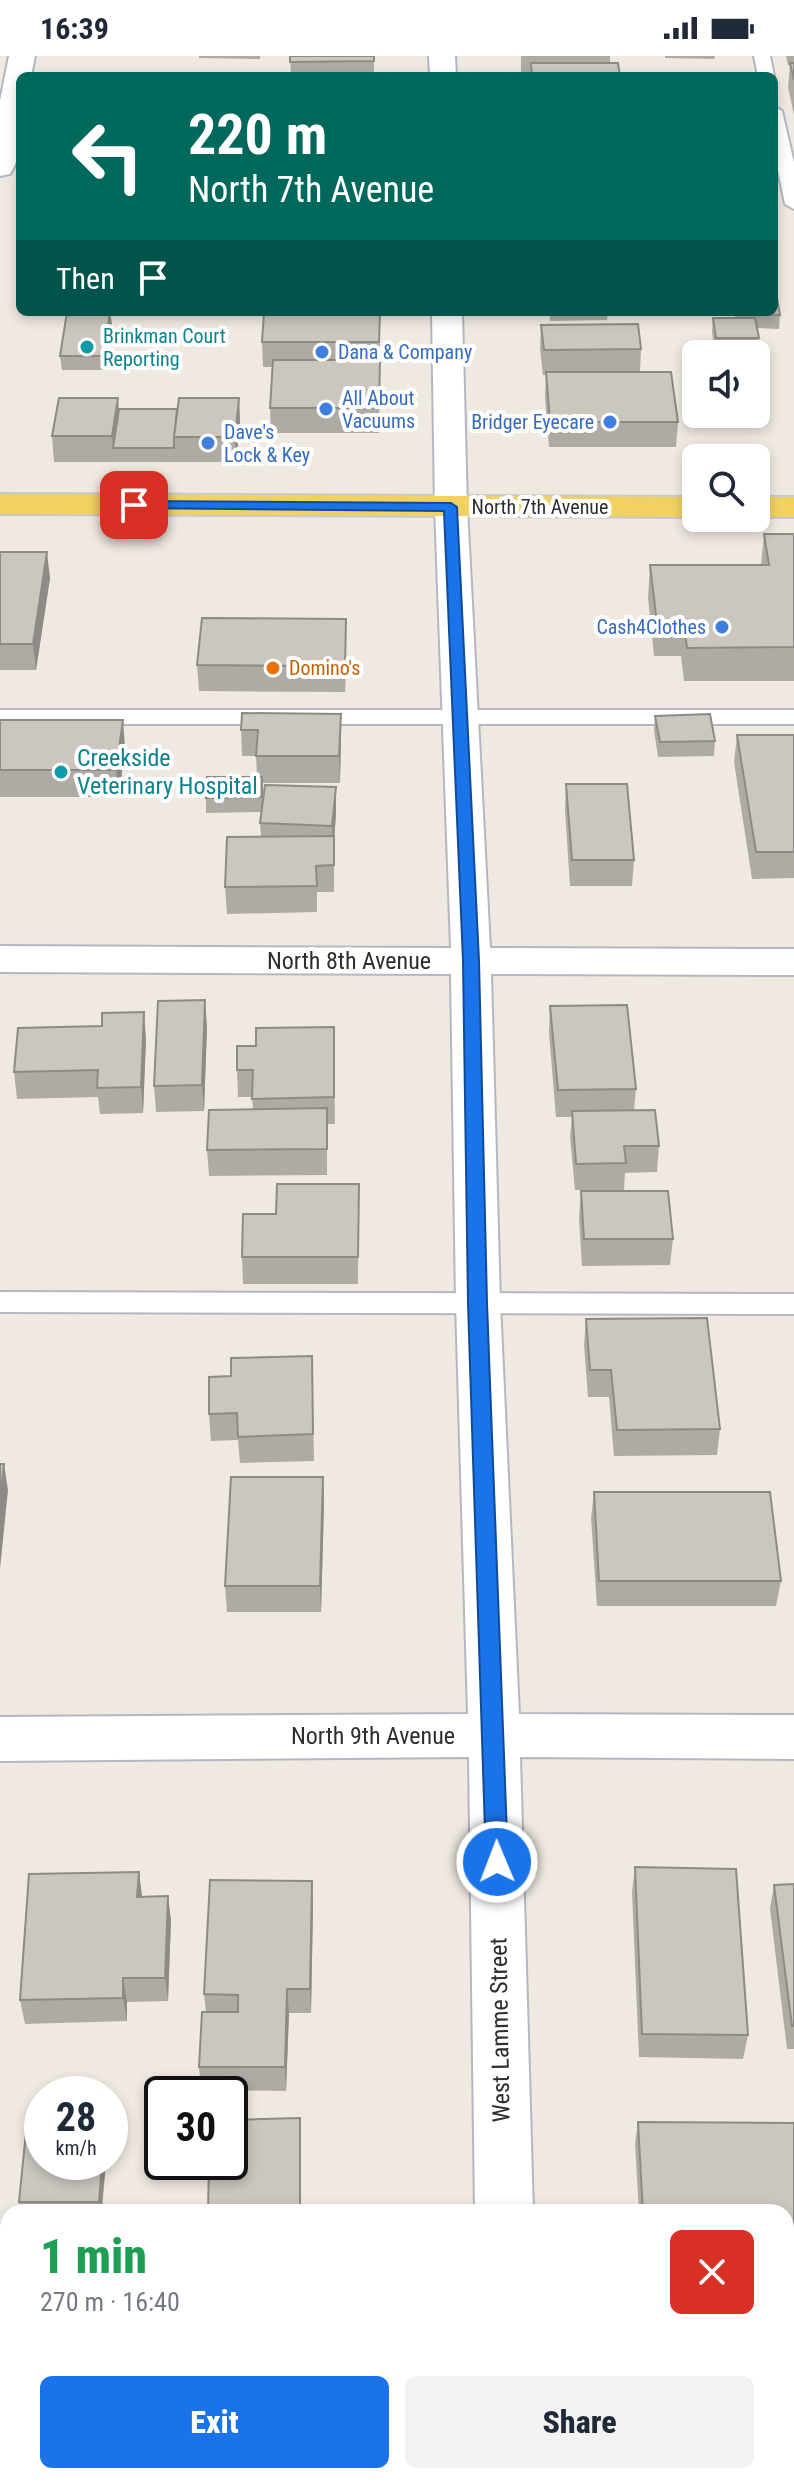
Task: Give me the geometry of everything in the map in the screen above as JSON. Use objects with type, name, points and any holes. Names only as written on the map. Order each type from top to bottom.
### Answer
[{"type":"main road","name":"North 7th Avenue","points":[[0,504],[682,507]]},
{"type":"main road","points":[[770,507],[794,507]]},
{"type":"street","points":[[0,168],[16,87]]},
{"type":"street","name":"West Lamme Street","points":[[447,316],[451,507],[471,961],[478,1303],[494,1735],[504,2204]]},
{"type":"street","name":"North 8th Avenue","points":[[0,959],[794,962]]},
{"type":"street","name":"North 9th Avenue","points":[[0,1739],[494,1735],[794,1737]]},
{"type":"lane","points":[[778,130],[794,204]]},
{"type":"lane","points":[[0,717],[794,717]]},
{"type":"lane","points":[[0,1302],[794,1304]]},
{"type":"building","points":[[290,56],[374,56],[374,61],[290,62]]},
{"type":"building","points":[[531,63],[618,63],[619,72],[532,72]]},
{"type":"building","name":"Brinkman Court Reporting","points":[[66,316],[109,316],[104,356],[60,356]]},
{"type":"building","points":[[264,316],[380,316],[379,342],[262,342]]},
{"type":"building","points":[[713,318],[755,318],[759,338],[716,338]]},
{"type":"building","points":[[638,324],[641,349],[544,350],[541,325]]},
{"type":"building","points":[[273,360],[380,360],[379,408],[270,408]]},
{"type":"building","points":[[546,372],[671,372],[678,422],[550,422]]},
{"type":"building","points":[[59,398],[118,398],[112,436],[52,436]]},
{"type":"building","points":[[179,398],[239,398],[235,437],[174,437]]},
{"type":"building","points":[[119,409],[177,409],[174,448],[113,448]]},
{"type":"building","points":[[764,534],[794,534],[794,647],[687,648],[684,623],[657,623],[650,565],[769,565]]},
{"type":"building","points":[[0,552],[47,552],[33,644],[0,644]]},
{"type":"building","points":[[202,618],[346,619],[345,666],[197,665]]},
{"type":"building","points":[[242,713],[341,714],[339,756],[256,756],[258,730],[241,730]]},
{"type":"building","points":[[710,714],[715,741],[660,742],[655,716]]},
{"type":"building","points":[[0,720],[123,720],[116,770],[0,770]]},
{"type":"building","points":[[737,735],[794,735],[794,852],[756,852]]},
{"type":"building","points":[[207,777],[262,777],[262,797],[206,798]]},
{"type":"building","points":[[566,784],[627,784],[634,860],[572,860]]},
{"type":"building","points":[[265,785],[336,787],[332,826],[260,823]]},
{"type":"building","points":[[334,836],[334,865],[316,866],[317,886],[225,887],[227,837]]},
{"type":"building","points":[[205,1000],[202,1085],[154,1086],[158,1001]]},
{"type":"building","points":[[627,1005],[636,1089],[558,1090],[550,1006]]},
{"type":"building","points":[[144,1012],[141,1087],[97,1088],[98,1070],[14,1072],[18,1028],[102,1026],[102,1013]]},
{"type":"building","points":[[334,1027],[334,1097],[252,1099],[253,1070],[237,1070],[237,1046],[256,1046],[256,1028]]},
{"type":"building","points":[[327,1108],[327,1149],[207,1150],[209,1110]]},
{"type":"building","points":[[655,1110],[659,1146],[624,1146],[626,1163],[576,1164],[572,1111]]},
{"type":"building","points":[[277,1184],[359,1184],[358,1257],[242,1257],[243,1214],[276,1214]]},
{"type":"building","points":[[581,1191],[668,1191],[673,1239],[584,1239]]},
{"type":"building","points":[[707,1318],[720,1429],[617,1430],[611,1370],[590,1370],[586,1319]]},
{"type":"building","points":[[312,1356],[313,1434],[238,1437],[237,1413],[209,1414],[209,1377],[231,1376],[231,1358]]},
{"type":"building","points":[[0,1464],[4,1464],[0,1501]]},
{"type":"building","points":[[231,1477],[323,1477],[320,1586],[225,1586]]},
{"type":"building","points":[[594,1492],[770,1492],[781,1581],[599,1581]]},
{"type":"building","points":[[635,1867],[736,1869],[748,2035],[642,2034]]},
{"type":"building","points":[[139,1872],[137,1897],[168,1896],[165,1978],[123,1978],[123,1998],[20,2000],[29,1874]]},
{"type":"building","points":[[210,1880],[312,1881],[310,1989],[287,1989],[285,2067],[199,2067],[202,2012],[238,2012],[238,1995],[204,1994]]},
{"type":"building","points":[[794,1884],[794,2026],[792,2026],[774,1885]]},
{"type":"building","points":[[300,2118],[300,2204],[208,2204],[209,2180],[248,2180],[248,2119]]},
{"type":"building","points":[[638,2122],[794,2123],[794,2204],[643,2204]]},
{"type":"building","points":[[24,2152],[24,2180],[101,2180],[99,2202],[19,2202]]},
{"type":"place","name":"Brinkman Court Reporting","points":[[87,347]]},
{"type":"place","name":"Dana & Company","points":[[322,352]]},
{"type":"place","name":"All About Vacuums","points":[[326,409]]},
{"type":"place","name":"Bridger Eyecare","points":[[610,422]]},
{"type":"place","name":"Dave's Lock & Key","points":[[208,443]]},
{"type":"place","name":"Cash4Clothes","points":[[722,627]]},
{"type":"place","name":"Domino's","points":[[273,668]]},
{"type":"place","name":"Creekside Veterinary Hospital","points":[[61,772]]},
{"type":"route","points":[[134,505],[451,507],[471,961],[478,1303],[497,1862]]}]
